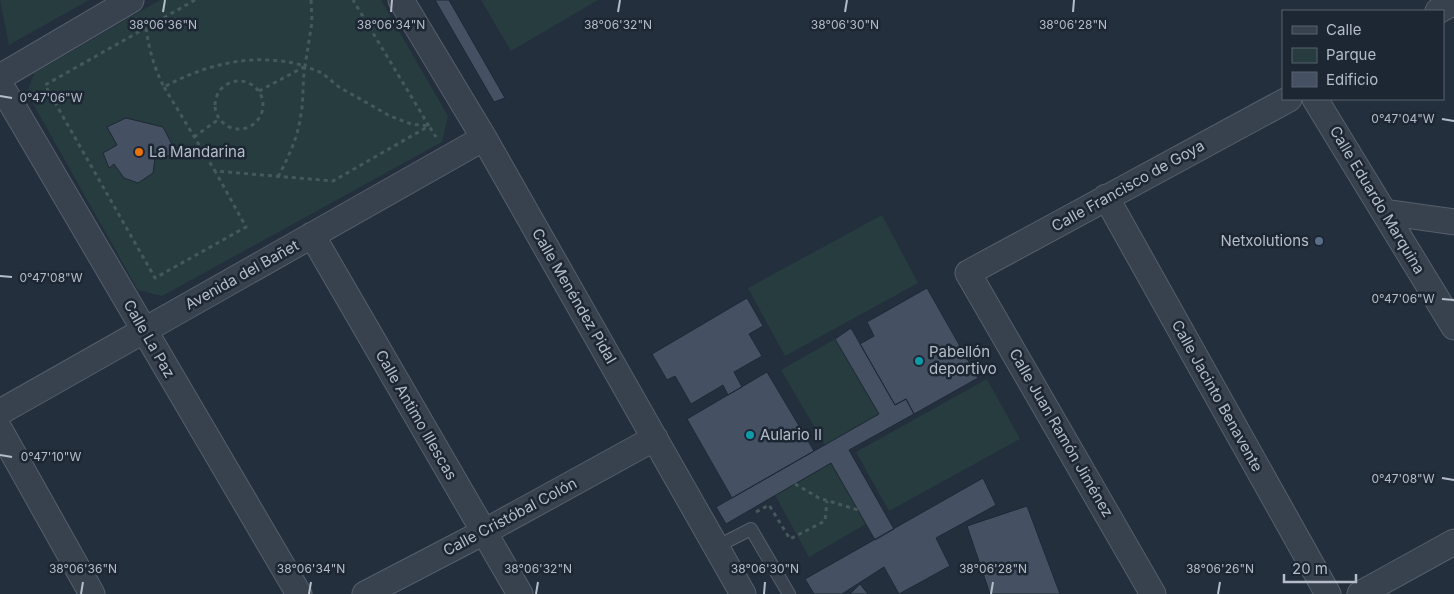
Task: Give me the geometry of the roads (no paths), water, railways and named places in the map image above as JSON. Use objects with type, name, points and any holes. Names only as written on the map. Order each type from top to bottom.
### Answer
[{"type":"street","points":[[0,77],[131,0]]},
{"type":"street","name":"Calle Menéndez Pidal","points":[[401,0],[484,138],[743,594]]},
{"type":"street","points":[[1440,10],[1454,2]]},
{"type":"street","name":"Calle La Paz","points":[[0,84],[299,594]]},
{"type":"street","name":"Calle Francisco de Goya","points":[[968,273],[1286,100]]},
{"type":"street","name":"Calle Eduardo Marquina","points":[[1316,100],[1454,327]]},
{"type":"street","name":"Avenida del Bañet","points":[[0,412],[484,138]]},
{"type":"street","name":"Calle Jacinto Benavente","points":[[1106,197],[1328,594]]},
{"type":"street","points":[[1384,212],[1454,222]]},
{"type":"street","name":"Calle Antimo Illescas","points":[[312,235],[520,594]]},
{"type":"street","name":"Calle Juan Ramón Jiménez","points":[[968,273],[1153,594]]},
{"type":"street","points":[[0,430],[92,594]]},
{"type":"street","name":"Calle Cristóbal Colón","points":[[365,594],[484,532],[655,438]]},
{"type":"street","points":[[1360,594],[1454,542]]},
{"type":"lane","points":[[716,547],[752,530],[789,594]]},
{"type":"place","name":"La Mandarina","points":[[139,152]]},
{"type":"place","name":"Netxolutions","points":[[1319,241]]},
{"type":"place","name":"Pabellón deportivo","points":[[919,361]]},
{"type":"place","name":"Aulario II","points":[[750,435]]}]
